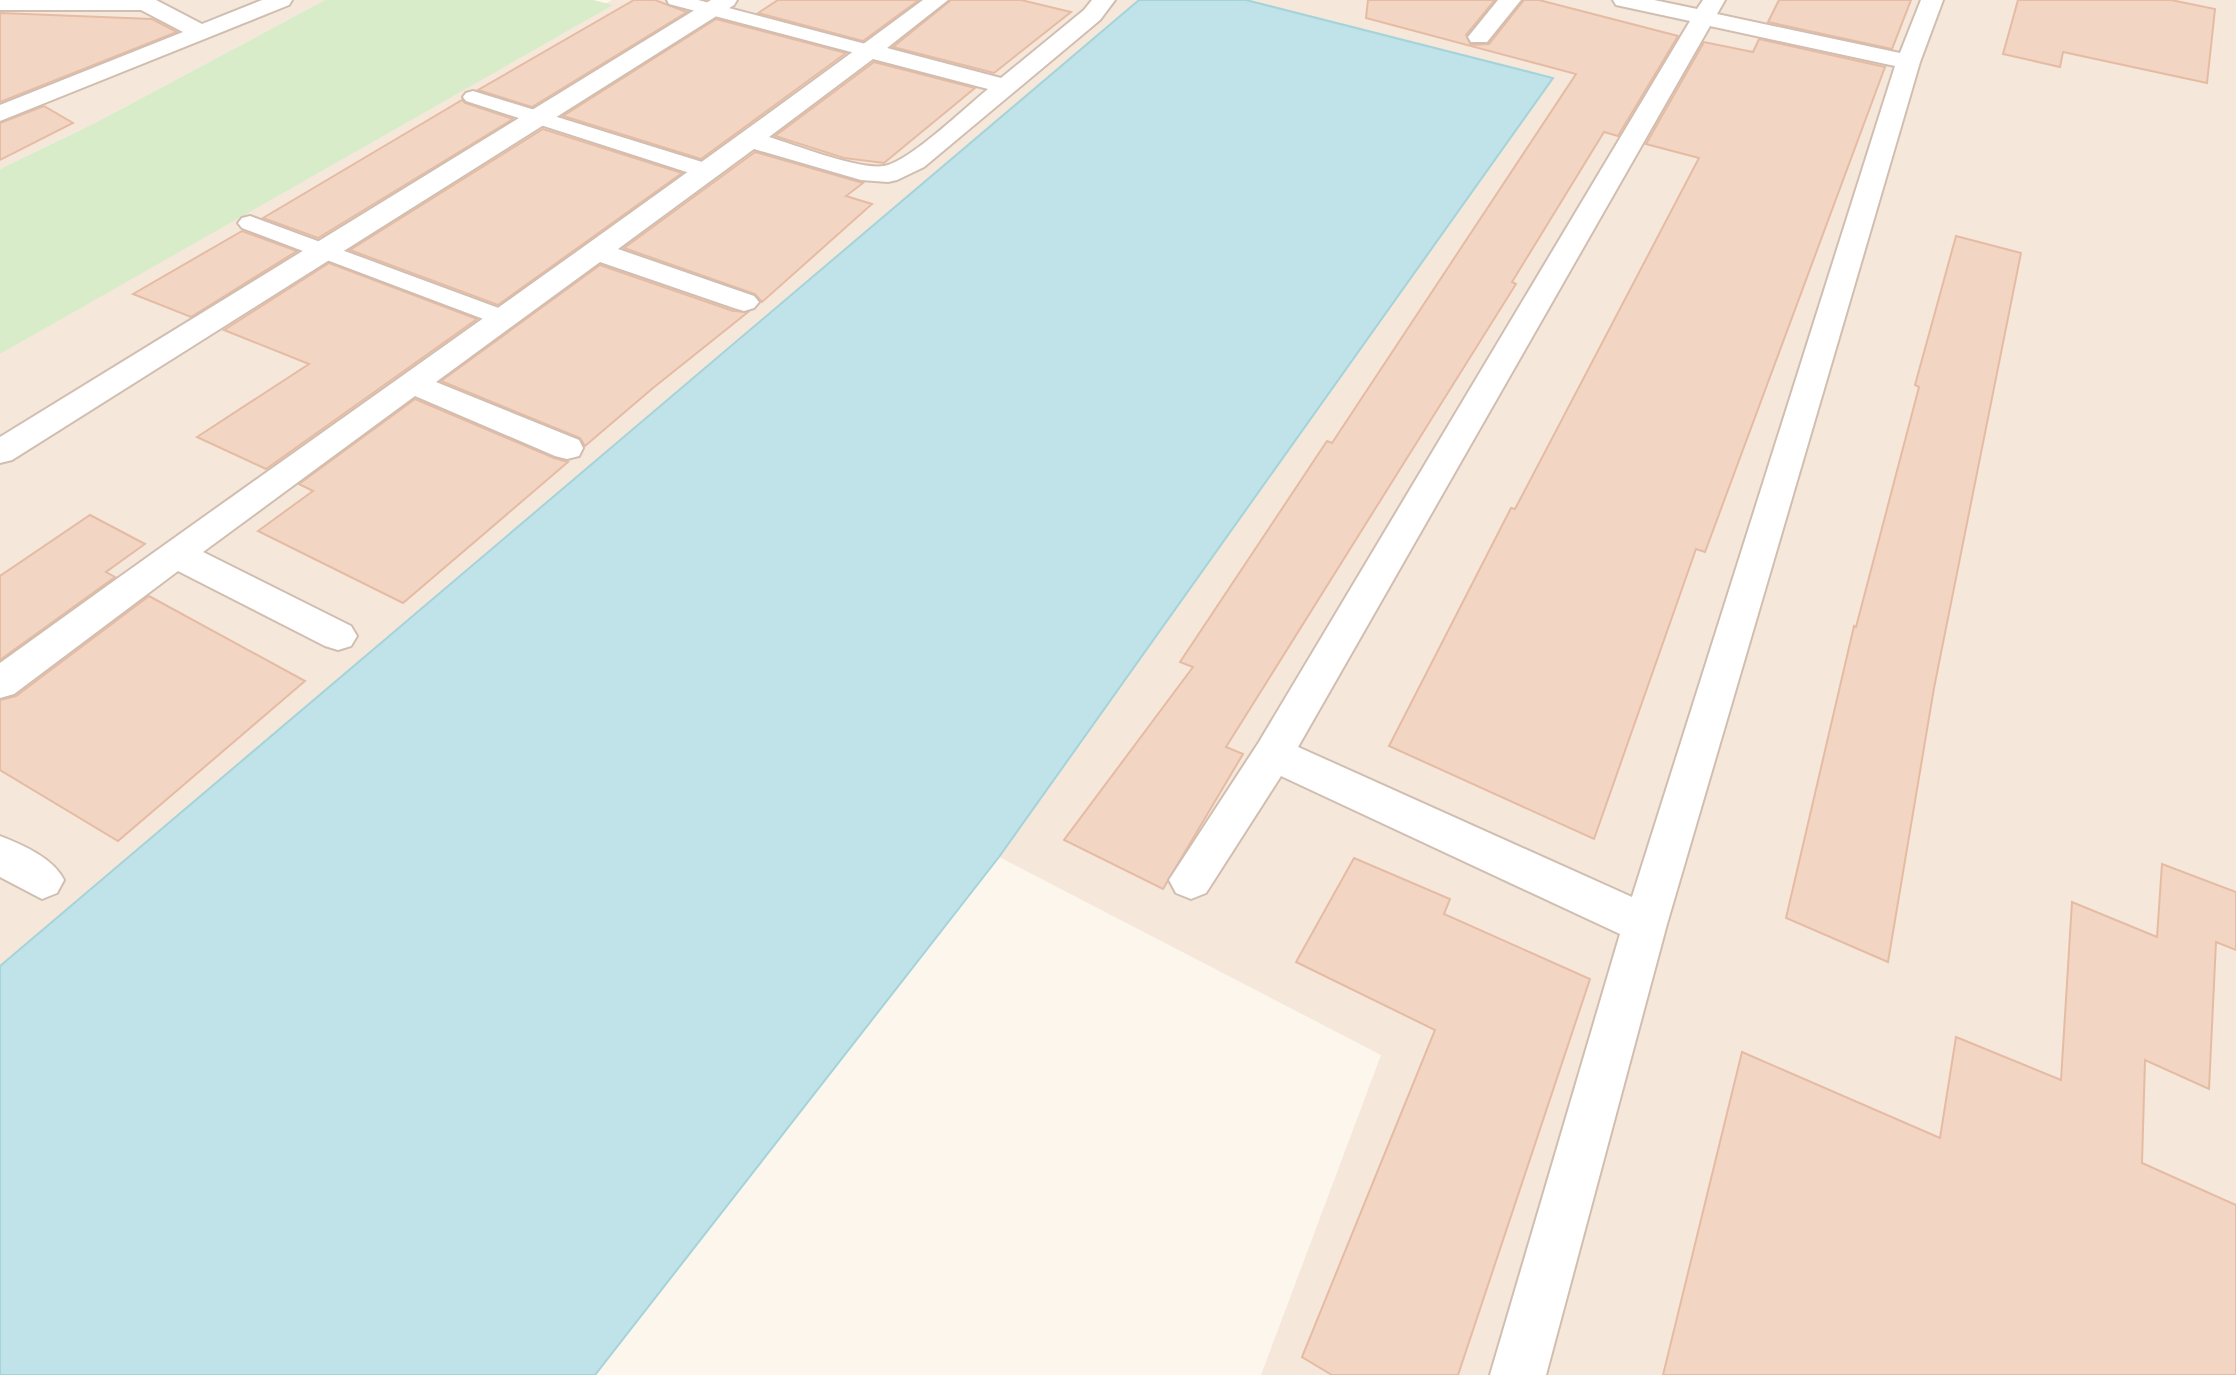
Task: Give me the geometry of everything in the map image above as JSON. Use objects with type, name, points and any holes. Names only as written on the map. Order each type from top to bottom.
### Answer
[{"type":"street","points":[[0,114],[281,0]]},
{"type":"street","points":[[0,682],[174,553],[707,171],[937,0]]},
{"type":"street","points":[[748,139],[861,172],[888,174],[915,162],[1092,15],[1102,0]]},
{"type":"street","points":[[1479,37],[1510,0]]},
{"type":"street","points":[[1624,0],[1709,9],[1908,62]]},
{"type":"street","points":[[1518,1375],[1645,924],[1908,62],[1932,0]]},
{"type":"street","points":[[0,3],[145,3],[203,33]]},
{"type":"street","points":[[0,452],[719,5]]},
{"type":"street","points":[[1191,880],[1272,754],[1709,9]]},
{"type":"street","points":[[870,51],[1006,87]]},
{"type":"street","points":[[597,251],[744,302]]},
{"type":"street","points":[[411,383],[567,448]]},
{"type":"street","points":[[174,553],[338,636]]},
{"type":"street","points":[[1272,754],[1645,924]]},
{"type":"street","points":[[0,855],[42,880]]},
{"type":"lane","points":[[676,0],[719,5],[870,51]]},
{"type":"lane","points":[[473,97],[707,171]]},
{"type":"lane","points":[[250,223],[503,317]]},
{"type":"shaded area","points":[[0,0],[325,0],[95,123],[0,169]]},
{"type":"shaded area","points":[[612,0],[1139,0],[0,966],[0,354]]},
{"type":"shaded area","points":[[1246,0],[2236,0],[2236,1375],[1261,1375],[1381,1055],[999,857],[1553,78]]},
{"type":"green space","points":[[325,0],[593,0],[613,5],[0,354],[0,169],[95,123]]},
{"type":"water","points":[[1139,0],[1246,0],[1553,78],[999,857],[595,1375],[0,1375],[0,966]]},
{"type":"building","points":[[634,0],[655,0],[687,12],[532,107],[478,90]]},
{"type":"building","points":[[778,0],[919,0],[863,41],[758,13]]},
{"type":"building","points":[[951,0],[1021,0],[1071,12],[994,73],[893,47]]},
{"type":"building","points":[[1368,0],[1495,0],[1466,35],[1471,45],[1489,44],[1524,0],[1539,0],[1678,36],[1618,136],[1604,132],[1512,282],[1516,284],[1226,747],[1243,754],[1163,889],[1064,840],[1193,667],[1180,662],[1327,441],[1332,443],[1576,74],[1366,18]]},
{"type":"building","points":[[1779,0],[1911,0],[1892,49],[1768,22]]},
{"type":"building","points":[[2018,0],[2171,0],[2215,9],[2207,83],[2063,52],[2060,67],[2003,54]]},
{"type":"building","points":[[0,13],[152,19],[177,32],[0,102]]},
{"type":"building","points":[[716,19],[846,53],[701,159],[563,116]]},
{"type":"building","points":[[1759,39],[1885,67],[1705,552],[1696,549],[1594,839],[1389,746],[1511,508],[1515,509],[1699,158],[1646,144],[1704,42],[1753,52]]},
{"type":"building","points":[[874,62],[975,88],[884,163],[844,158],[775,136]]},
{"type":"building","points":[[462,100],[513,119],[318,238],[263,218]]},
{"type":"building","points":[[44,106],[73,123],[0,160],[0,123]]},
{"type":"building","points":[[543,129],[682,173],[498,305],[350,250]]},
{"type":"building","points":[[755,152],[863,183],[846,196],[872,204],[762,302],[755,294],[624,248]]},
{"type":"building","points":[[242,231],[297,251],[191,317],[133,294]]},
{"type":"building","points":[[1956,236],[2021,253],[1934,688],[1888,962],[1786,918],[1854,626],[1856,627],[1919,387],[1915,385]]},
{"type":"building","points":[[329,263],[477,319],[266,469],[197,437],[309,364],[224,330]]},
{"type":"building","points":[[600,265],[733,311],[748,312],[585,446],[580,438],[441,381]]},
{"type":"building","points":[[415,399],[568,462],[403,603],[258,531],[313,491],[299,484]]},
{"type":"building","points":[[90,515],[145,544],[106,572],[115,577],[0,660],[0,576]]},
{"type":"building","points":[[149,596],[305,681],[118,841],[0,770],[0,700],[16,696]]},
{"type":"building","points":[[1354,858],[1450,899],[1444,914],[1590,979],[1458,1375],[1332,1375],[1302,1357],[1435,1030],[1296,962]]},
{"type":"building","points":[[2162,864],[2236,892],[2236,950],[2216,942],[2209,1089],[2145,1060],[2142,1163],[2236,1205],[2236,1375],[1663,1375],[1742,1052],[1940,1138],[1956,1037],[2061,1080],[2072,902],[2157,937]]}]
